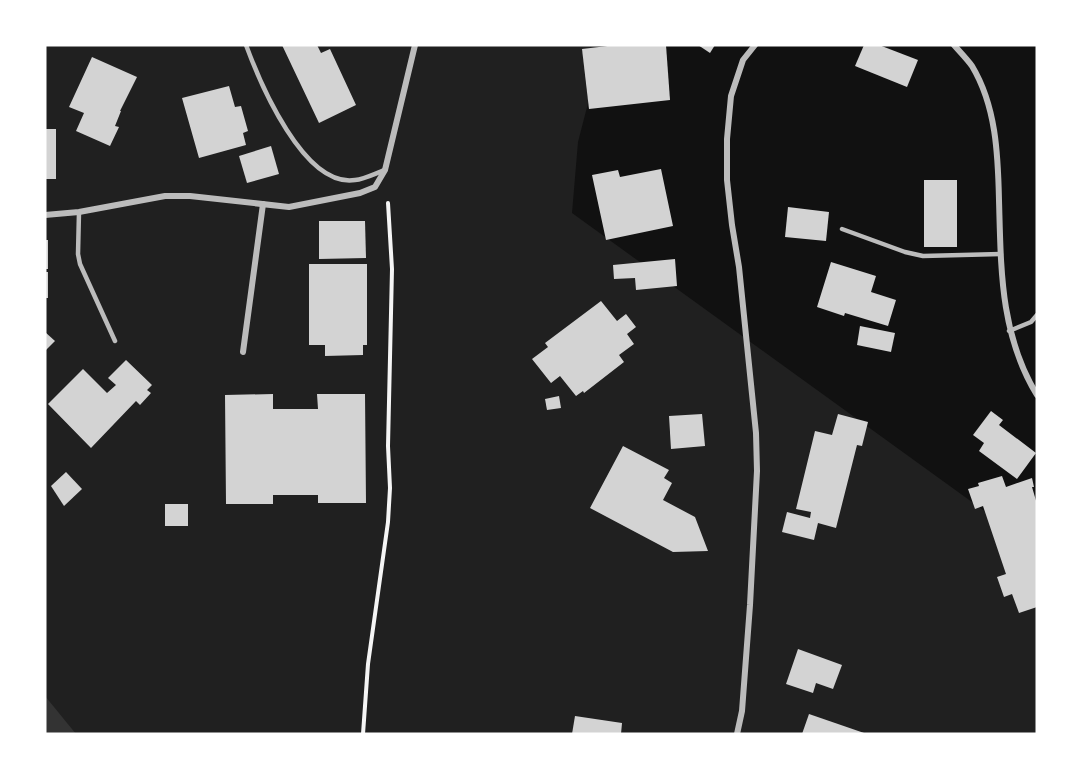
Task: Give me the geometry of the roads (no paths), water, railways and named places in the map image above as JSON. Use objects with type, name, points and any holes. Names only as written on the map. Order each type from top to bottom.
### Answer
[{"type":"street","points":[[45,216],[165,196],[190,196],[289,207],[360,193],[375,187],[385,170],[415,45]]},
{"type":"street","points":[[737,734],[742,711],[757,471],[756,433],[739,267],[732,225],[727,139],[731,96],[743,60],[755,45]]},
{"type":"street","points":[[954,45],[972,66],[988,102],[996,135],[1003,292],[1009,331],[1026,377],[1037,395]]},
{"type":"street","points":[[243,352],[263,204]]},
{"type":"lane","points":[[246,45],[266,94],[284,128],[314,165],[333,177],[354,181],[385,170]]},
{"type":"lane","points":[[79,212],[78,254],[80,264],[115,341]]},
{"type":"lane","points":[[842,229],[861,234],[905,252],[923,256],[1001,254]]},
{"type":"lane","points":[[1009,331],[1031,322],[1037,315]]}]
